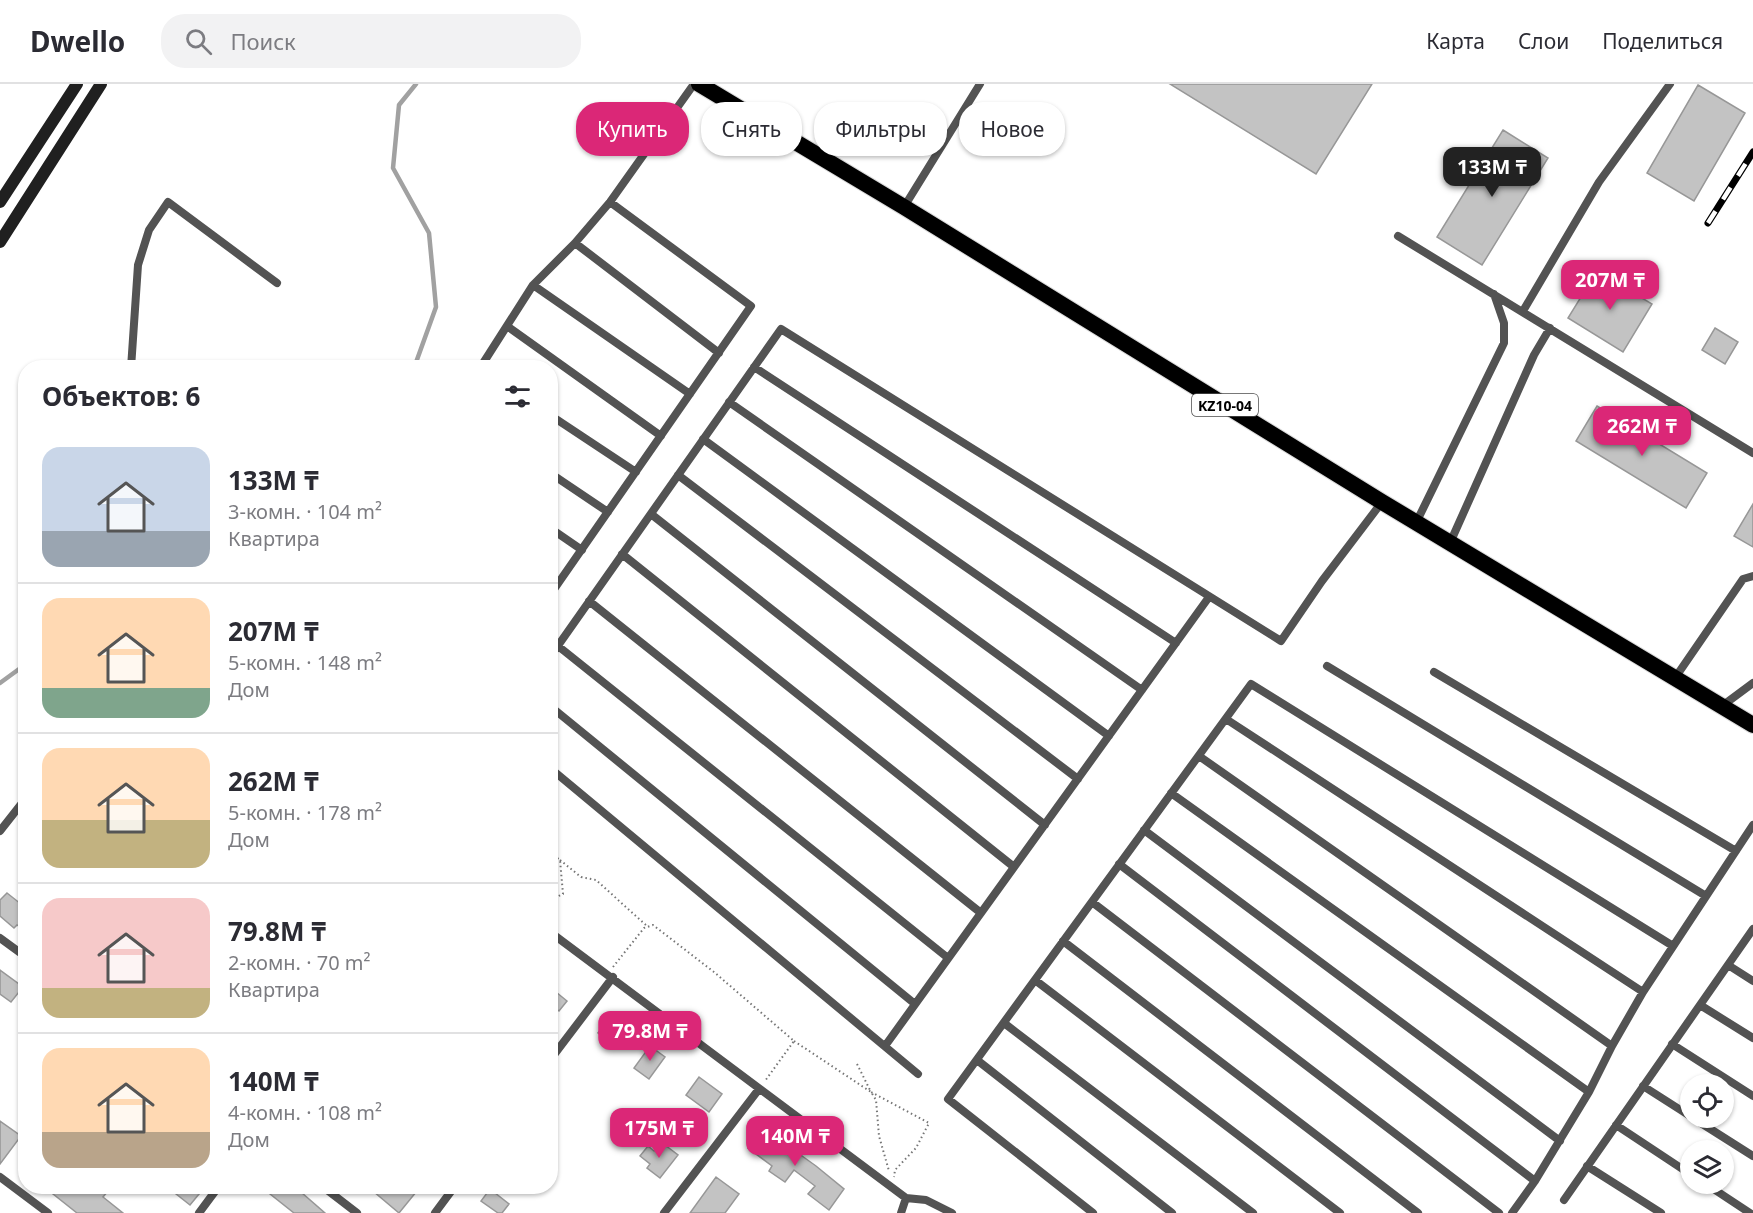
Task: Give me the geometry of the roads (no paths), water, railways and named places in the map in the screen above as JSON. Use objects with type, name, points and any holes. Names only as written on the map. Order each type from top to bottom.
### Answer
[{"type":"highway","name":"KZ10-04","points":[[699,84],[904,207],[1416,523],[1753,725]]},
{"type":"main road","points":[[0,202],[77,84]]},
{"type":"main road","points":[[0,242],[101,84]]},
{"type":"lane","points":[[485,360],[533,285],[575,243],[610,202],[694,84]]},
{"type":"lane","points":[[904,207],[980,84]]},
{"type":"lane","points":[[1523,311],[1599,182],[1670,84]]},
{"type":"lane","points":[[132,360],[138,265],[149,230],[168,202],[277,283]]},
{"type":"lane","points":[[558,582],[751,306],[610,202]]},
{"type":"lane","points":[[1398,236],[1753,453]]},
{"type":"lane","points":[[575,243],[719,353]]},
{"type":"lane","points":[[533,285],[690,394]]},
{"type":"lane","points":[[1416,523],[1504,343],[1504,323],[1494,294]]},
{"type":"lane","points":[[507,326],[555,360]]},
{"type":"lane","points":[[948,958],[558,646],[781,328],[1281,641],[1322,581],[1382,502]]},
{"type":"lane","points":[[1450,543],[1534,355],[1550,328]]},
{"type":"lane","points":[[558,362],[661,436]]},
{"type":"lane","points":[[754,367],[1176,643]]},
{"type":"lane","points":[[729,402],[1142,690]]},
{"type":"lane","points":[[558,420],[636,472]]},
{"type":"lane","points":[[703,439],[1109,736]]},
{"type":"lane","points":[[678,475],[1078,779]]},
{"type":"lane","points":[[558,478],[608,512]]},
{"type":"lane","points":[[651,514],[1044,825]]},
{"type":"lane","points":[[558,534],[582,550]]},
{"type":"lane","points":[[622,554],[1014,867]]},
{"type":"lane","points":[[1675,678],[1743,579],[1753,576]]},
{"type":"lane","points":[[885,1046],[1209,597]]},
{"type":"lane","points":[[590,601],[981,913]]},
{"type":"lane","points":[[1327,666],[1706,896]]},
{"type":"lane","points":[[1434,672],[1736,850]]},
{"type":"lane","points":[[1722,706],[1753,682]]},
{"type":"lane","points":[[1093,1213],[948,1099],[1251,684],[1673,946]]},
{"type":"lane","points":[[558,713],[915,1004]]},
{"type":"lane","points":[[1226,719],[1643,993]]},
{"type":"lane","points":[[1199,756],[1612,1046]]},
{"type":"lane","points":[[558,775],[918,1074]]},
{"type":"lane","points":[[1171,793],[1589,1092]]},
{"type":"lane","points":[[0,831],[18,808]]},
{"type":"lane","points":[[1512,1213],[1560,1141],[1643,993],[1753,825]]},
{"type":"lane","points":[[1144,830],[1560,1141]]},
{"type":"lane","points":[[1119,864],[1535,1181]]},
{"type":"lane","points":[[1092,902],[1499,1213]]},
{"type":"lane","points":[[1564,1200],[1753,929]]},
{"type":"lane","points":[[0,938],[18,951]]},
{"type":"lane","points":[[558,938],[906,1198],[926,1200],[951,1213]]},
{"type":"lane","points":[[1063,941],[1418,1213]]},
{"type":"lane","points":[[1728,965],[1753,981]]},
{"type":"lane","points":[[558,1049],[610,975]]},
{"type":"lane","points":[[1035,980],[1340,1213]]},
{"type":"lane","points":[[1700,1005],[1753,1038]]},
{"type":"lane","points":[[1004,1023],[1253,1213]]},
{"type":"lane","points":[[1672,1044],[1753,1096]]},
{"type":"lane","points":[[977,1060],[1172,1213]]},
{"type":"lane","points":[[1643,1086],[1680,1109]]},
{"type":"lane","points":[[664,1213],[759,1089]]},
{"type":"lane","points":[[1616,1125],[1680,1167]]},
{"type":"lane","points":[[1709,1128],[1753,1156]]},
{"type":"lane","points":[[1587,1166],[1661,1213]]},
{"type":"lane","points":[[0,1176],[18,1190]]},
{"type":"lane","points":[[23,1194],[48,1213]]},
{"type":"lane","points":[[199,1213],[213,1194]]},
{"type":"lane","points":[[332,1194],[357,1213]]},
{"type":"lane","points":[[435,1213],[449,1194]]},
{"type":"lane","points":[[1721,1194],[1750,1213]]},
{"type":"lane","points":[[902,1213],[906,1198]]},
{"type":"waterway","points":[[416,84],[399,105],[393,168],[429,233],[436,307],[417,360]]},
{"type":"waterway","points":[[0,683],[18,670]]},
{"type":"railway","points":[[1708,223],[1753,152]]}]
